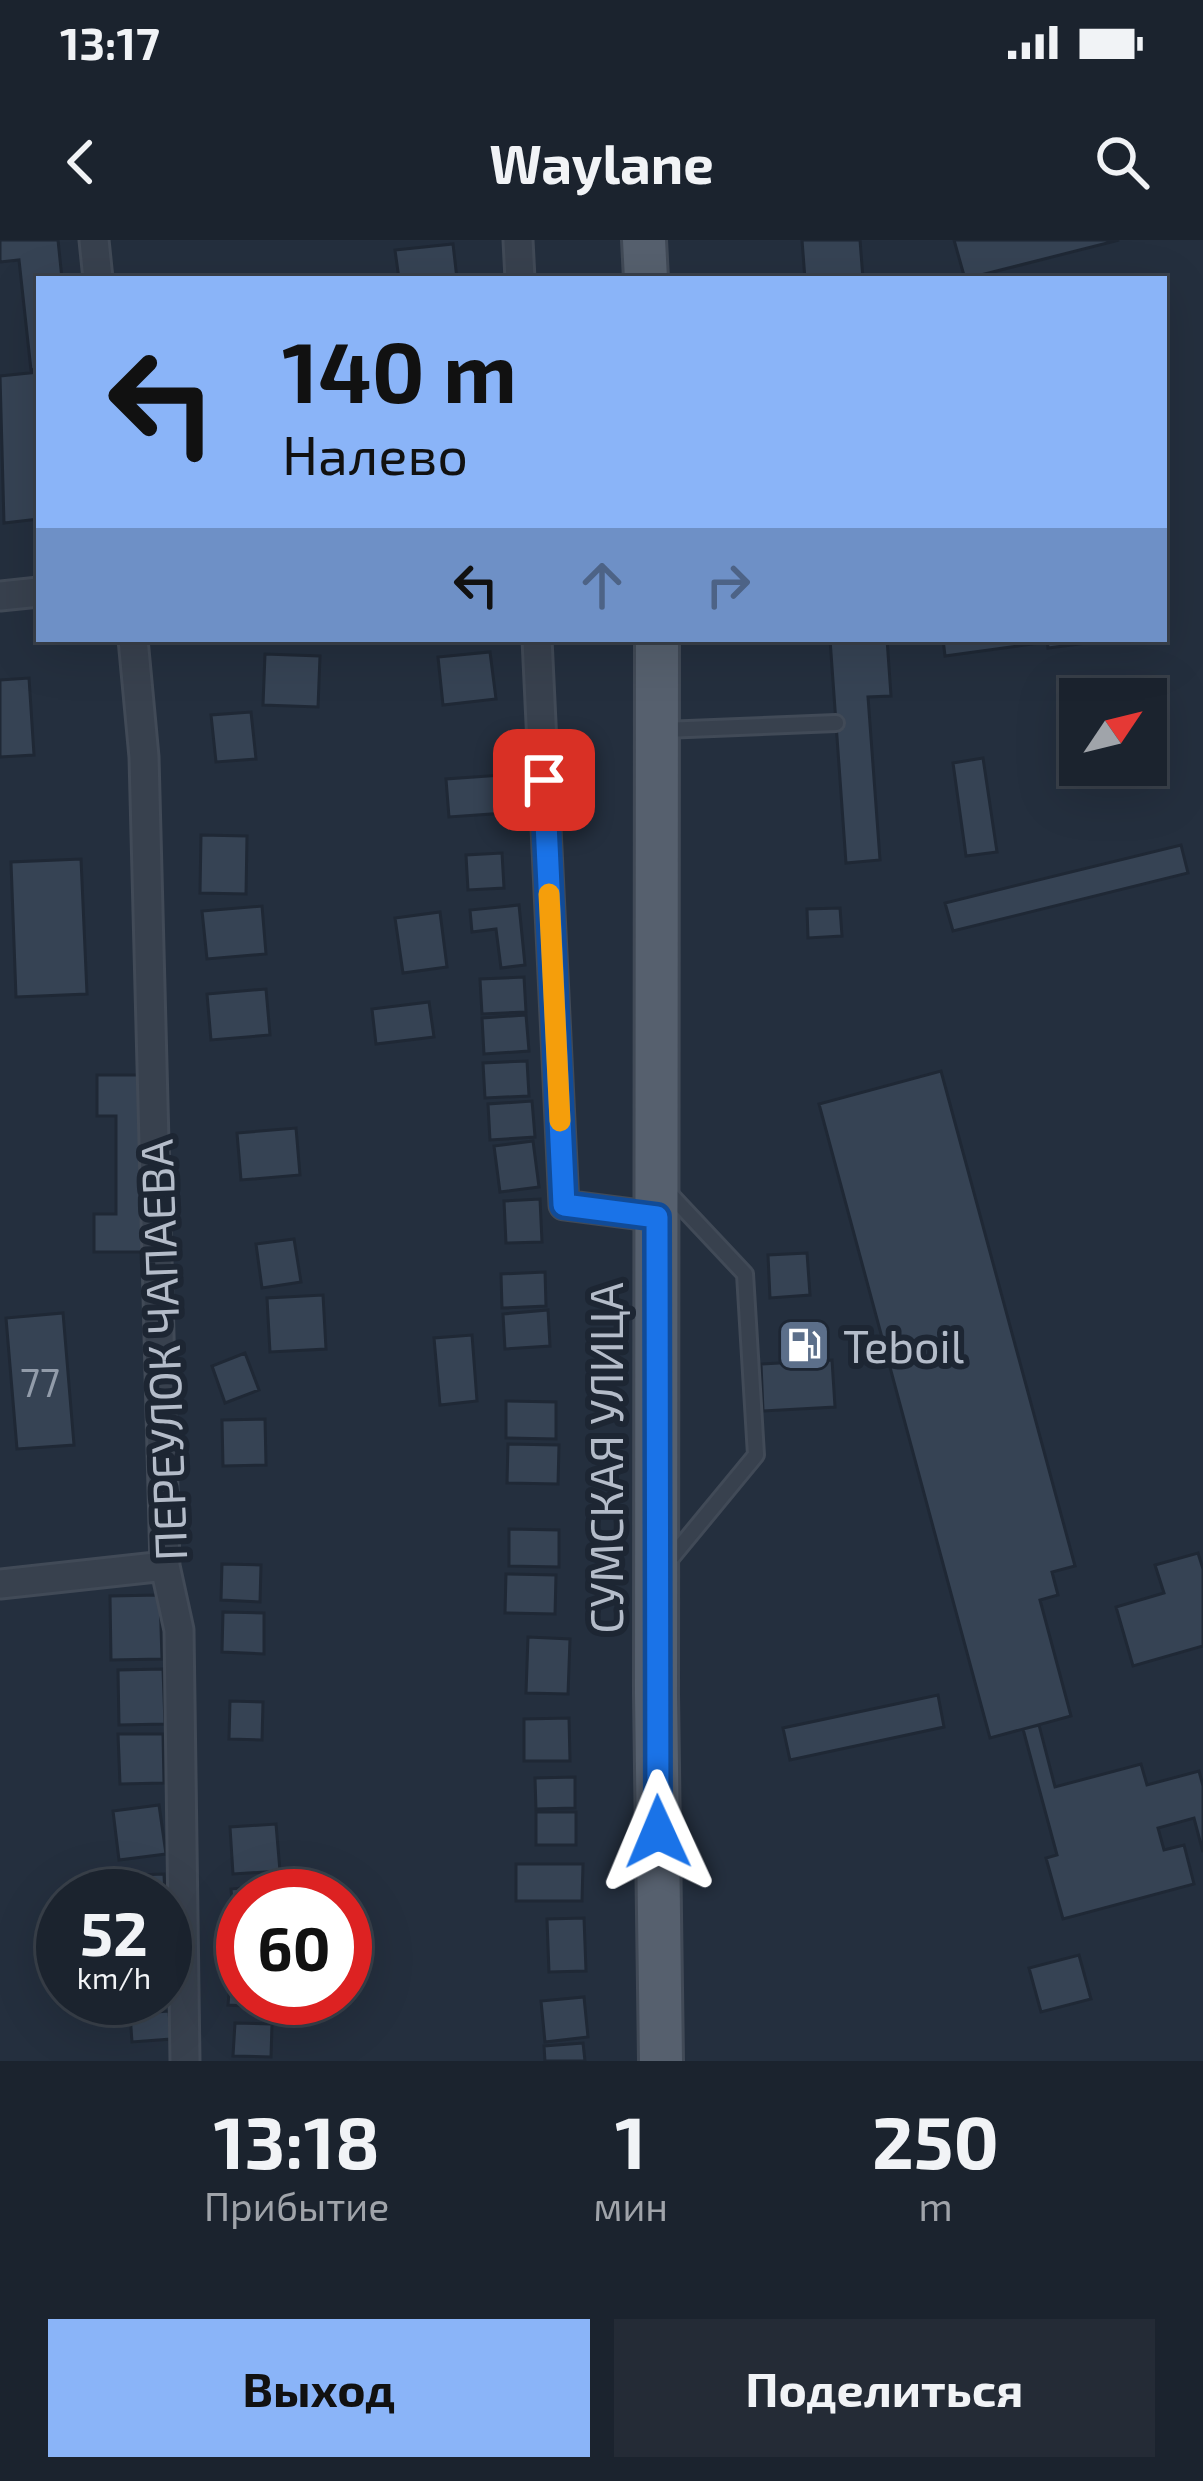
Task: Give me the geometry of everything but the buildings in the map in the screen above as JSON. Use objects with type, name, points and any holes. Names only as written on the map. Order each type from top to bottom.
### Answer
[{"type":"main road","points":[[644,240],[646,276]]},
{"type":"main road","name":"СУМСКАЯ УЛИЦА","points":[[657,642],[656,1576],[661,2061]]},
{"type":"street","points":[[94,240],[98,276]]},
{"type":"street","points":[[518,240],[520,276]]},
{"type":"street","points":[[0,596],[36,592]]},
{"type":"street","name":"ПЕРЕУЛОК ЧАПАЕВА","points":[[133,642],[145,781],[166,1566],[178,1630],[185,2061]]},
{"type":"street","points":[[537,642],[564,1205],[657,1198]]},
{"type":"street","points":[[0,1584],[166,1566]]},
{"type":"lane","points":[[658,730],[836,723]]},
{"type":"lane","points":[[656,1576],[756,1455],[745,1274],[657,1198]]},
{"type":"slow traffic","points":[[549,894],[560,1121]]},
{"type":"place","name":"Teboil","points":[[804,1345]]},
{"type":"route","points":[[544,780],[564,1205],[657,1217],[658,1832]]}]
